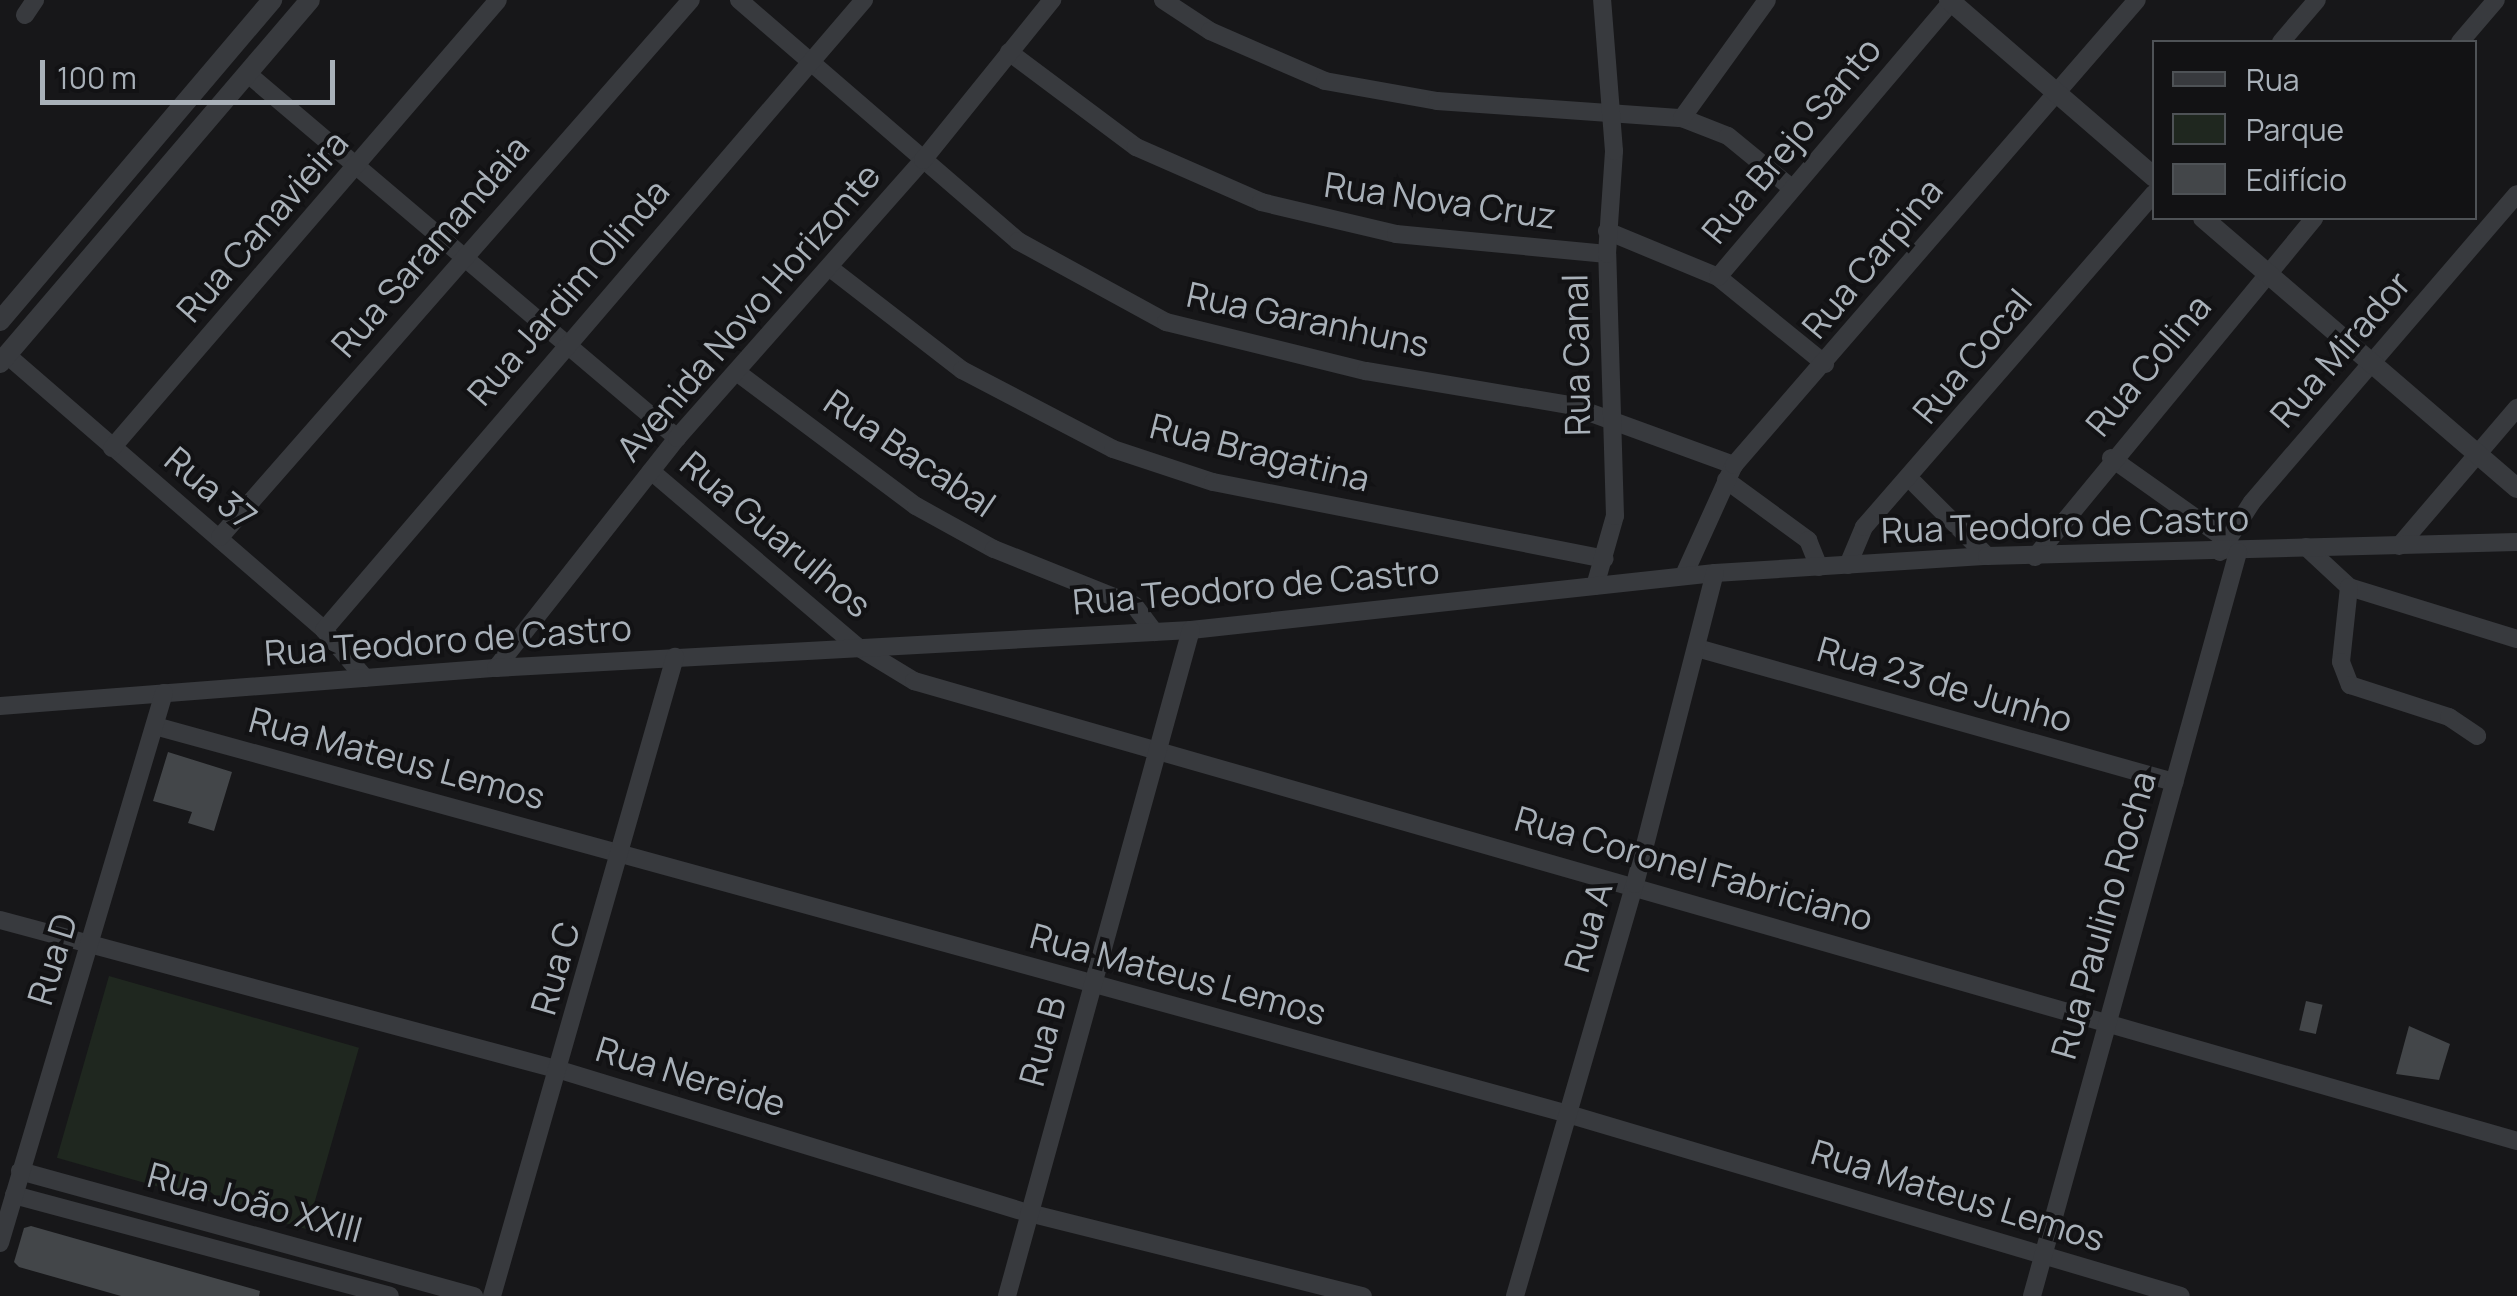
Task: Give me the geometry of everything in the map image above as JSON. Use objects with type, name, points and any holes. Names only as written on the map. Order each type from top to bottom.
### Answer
[{"type":"street","points":[[3,359],[310,0]]},
{"type":"street","name":"Rua Canavieira","points":[[112,448],[498,0]]},
{"type":"street","name":"Rua Saramandaia","points":[[220,537],[690,0]]},
{"type":"street","name":"Rua Garanhuns","points":[[739,0],[812,57],[1018,241],[1166,322],[1236,344],[1366,372],[1487,388],[1608,419],[1730,473],[1808,540],[1819,567]]},
{"type":"street","name":"Rua Jardim Olinda","points":[[324,630],[864,0]]},
{"type":"street","name":"Avenida Novo Horizonte","points":[[496,668],[677,438],[923,160],[1052,0]]},
{"type":"street","points":[[1163,0],[1241,47],[1324,81],[1437,101],[1612,110],[1682,118],[1728,136],[1790,186]]},
{"type":"street","name":"Rua Canal","points":[[1596,586],[1615,516],[1608,419],[1606,254],[1612,110],[1602,0]]},
{"type":"street","points":[[1682,118],[1767,0]]},
{"type":"street","name":"Rua Carpina","points":[[1684,575],[1730,473],[2136,0]]},
{"type":"street","points":[[2283,40],[2317,0]]},
{"type":"street","points":[[2462,40],[2496,0]]},
{"type":"street","points":[[1951,1],[2054,94],[2152,174]]},
{"type":"street","name":"Rua Brejo Santo","points":[[1718,277],[1790,186],[1951,1]]},
{"type":"street","points":[[0,321],[264,3]]},
{"type":"street","name":"Rua Nova Cruz","points":[[1009,52],[1136,147],[1261,202],[1396,234],[1606,254]]},
{"type":"street","points":[[248,74],[568,341],[677,438]]},
{"type":"street","name":"Rua Mirador","points":[[2228,548],[2371,363],[2517,194]]},
{"type":"street","name":"Rua Cocal","points":[[1848,565],[1864,527],[2152,195]]},
{"type":"street","points":[[2205,220],[2517,488]]},
{"type":"street","name":"Rua Colina","points":[[2036,557],[2111,458],[2312,220]]},
{"type":"street","points":[[1607,231],[1718,277],[1825,364]]},
{"type":"street","name":"Rua Bragatina","points":[[830,268],[962,370],[1113,449],[1214,482],[1604,559]]},
{"type":"street","points":[[40,272],[62,291]]},
{"type":"street","name":"Rua 37","points":[[3,359],[220,537],[324,630],[365,678]]},
{"type":"street","name":"Rua Bacabal","points":[[738,373],[916,506],[994,548],[1134,605],[1154,632]]},
{"type":"street","points":[[2399,546],[2517,408]]},
{"type":"street","points":[[2111,458],[2228,548]]},
{"type":"street","name":"Rua Guarulhos","points":[[651,471],[858,647]]},
{"type":"street","points":[[1910,478],[1987,556]]},
{"type":"street","name":"Rua Teodoro de Castro","points":[[0,706],[496,668],[1190,630],[1684,575],[1987,556],[2517,542]]},
{"type":"street","points":[[2306,547],[2349,587],[2517,639]]},
{"type":"street","name":"Rua Paulino Rocha","points":[[2032,1296],[2175,782],[2228,548]]},
{"type":"street","name":"Rua A","points":[[1514,1296],[1635,884],[1715,573]]},
{"type":"street","points":[[2349,587],[2341,662],[2350,685],[2449,717],[2477,736]]},
{"type":"street","name":"Rua B","points":[[1007,1296],[1190,630]]},
{"type":"street","name":"Rua Coronel Fabriciano","points":[[858,647],[950,693],[1635,884],[2517,1142]]},
{"type":"street","name":"Rua 23 de Junho","points":[[1697,648],[2175,782]]},
{"type":"street","name":"Rua C","points":[[492,1296],[560,1070],[675,657]]},
{"type":"street","name":"Rua D","points":[[0,1242],[164,694]]},
{"type":"street","name":"Rua Mateus Lemos","points":[[155,726],[1568,1114],[2181,1296]]},
{"type":"street","name":"Rua Nereide","points":[[0,920],[90,948],[560,1070],[1029,1212],[1363,1296]]},
{"type":"street","name":"Rua João XXIII","points":[[20,1170],[474,1296]]},
{"type":"street","name":"Rua João XXIII","points":[[14,1195],[390,1296]]},
{"type":"green space","points":[[109,976],[359,1048],[307,1229],[57,1158]]},
{"type":"building","points":[[168,752],[232,772],[214,831],[188,823],[192,812],[153,801]]},
{"type":"building","points":[[2306,1001],[2323,1005],[2316,1034],[2299,1030]]},
{"type":"building","points":[[2409,1026],[2450,1044],[2439,1080],[2396,1074]]},
{"type":"building","points":[[31,1226],[260,1291],[259,1296],[121,1296],[19,1267],[14,1262],[24,1228]]}]
